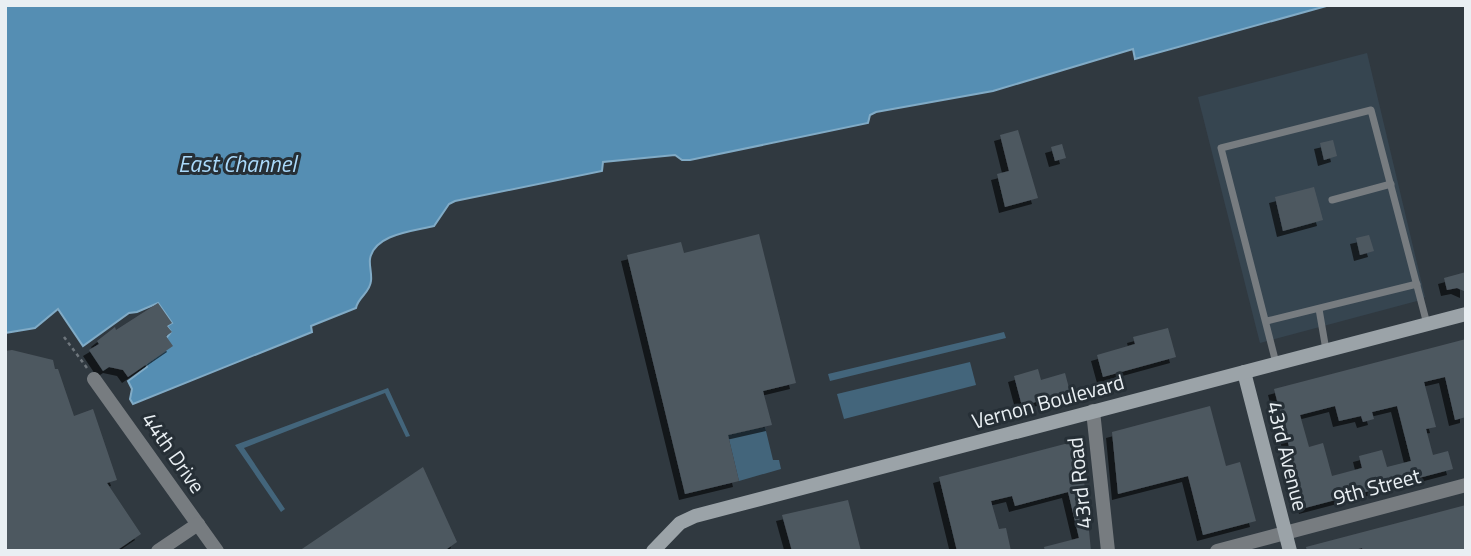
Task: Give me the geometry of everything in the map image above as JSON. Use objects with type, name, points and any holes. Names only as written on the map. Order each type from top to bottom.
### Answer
[{"type":"main road","name":"Vernon Boulevard","points":[[653,551],[675,527],[689,518],[1466,314]]},
{"type":"main road","name":"43rd Avenue","points":[[1244,372],[1290,551]]},
{"type":"street","name":"44th Drive","points":[[94,379],[217,551]]},
{"type":"street","name":"43rd Road","points":[[1093,411],[1108,551]]},
{"type":"street","name":"9th Street","points":[[1217,551],[1466,485]]},
{"type":"street","points":[[158,551],[198,524]]},
{"type":"lane","points":[[1276,364],[1221,148],[1371,110],[1427,324]]},
{"type":"lane","points":[[1332,200],[1391,184]]},
{"type":"lane","points":[[1267,321],[1417,284]]},
{"type":"lane","points":[[1319,309],[1326,350]]},
{"type":"path","points":[[64,337],[94,379]]},
{"type":"shaded area","points":[[1367,53],[1425,297],[1260,343],[1198,97]]},
{"type":"shaded area","points":[[1004,332],[1006,338],[830,381],[828,374]]},
{"type":"shaded area","points":[[970,362],[976,385],[844,419],[837,394]]},
{"type":"shaded area","points":[[388,388],[410,436],[406,437],[385,393],[244,448],[285,509],[281,512],[235,445]]},
{"type":"shaded area","points":[[765,427],[773,460],[779,460],[781,469],[739,481],[728,435]]},
{"type":"water","name":"East Channel","points":[[5,5],[1330,5],[1135,59],[1133,49],[993,91],[876,112],[870,115],[868,123],[690,160],[682,160],[675,155],[603,162],[602,171],[455,201],[449,204],[434,226],[396,235],[379,244],[370,259],[370,285],[356,308],[311,326],[312,332],[133,404],[130,399],[132,389],[128,381],[147,367],[146,364],[171,332],[167,326],[172,323],[158,303],[129,313],[83,346],[58,309],[35,328],[5,333]]},
{"type":"building","points":[[1018,130],[1038,198],[1005,207],[997,174],[1009,171],[1000,135]]},
{"type":"building","points":[[1333,140],[1337,156],[1324,160],[1320,143]]},
{"type":"building","points":[[1062,144],[1066,158],[1055,161],[1051,147]]},
{"type":"building","points":[[1314,187],[1323,220],[1283,231],[1275,197]]},
{"type":"building","points":[[759,234],[796,383],[763,391],[772,425],[728,435],[739,481],[685,494],[627,255],[681,242],[684,253]]},
{"type":"building","points":[[1369,235],[1374,251],[1360,255],[1356,238]]},
{"type":"building","points":[[1466,272],[1466,292],[1457,288],[1447,290],[1444,278]]},
{"type":"building","points":[[158,303],[172,323],[167,326],[172,332],[166,336],[173,346],[128,377],[123,370],[109,367],[103,371],[89,350],[99,344],[97,341],[115,327],[116,330]]},
{"type":"building","points":[[1168,328],[1176,357],[1103,377],[1097,355],[1135,344],[1133,337]]},
{"type":"building","points":[[1466,339],[1466,417],[1455,420],[1445,377],[1424,382],[1436,427],[1426,429],[1433,455],[1448,451],[1453,469],[1305,508],[1274,389]],"holes":[[[1335,406],[1339,421],[1361,416],[1363,422],[1374,419],[1372,412],[1397,406],[1411,461],[1387,467],[1382,450],[1359,456],[1362,468],[1332,476],[1323,443],[1309,447],[1300,415]]]},
{"type":"building","points":[[12,350],[53,360],[74,416],[93,409],[117,480],[107,483],[141,534],[116,551],[5,551],[5,351]]},
{"type":"building","points":[[1038,369],[1041,380],[1065,373],[1070,392],[1022,406],[1014,376]]},
{"type":"building","points":[[1210,406],[1226,466],[1240,462],[1256,521],[1203,535],[1188,476],[1118,494],[1112,432]]},
{"type":"building","points":[[1080,440],[1091,551],[1045,551],[1044,547],[1079,538],[1068,492],[1015,506],[1012,496],[991,501],[999,529],[1006,528],[1011,551],[957,551],[939,477]]},
{"type":"building","points":[[423,467],[457,542],[444,551],[299,551]]},
{"type":"building","points":[[848,500],[861,551],[792,551],[782,515]]},
{"type":"building","points":[[1466,505],[1466,551],[1363,551],[1362,548],[1351,551],[1307,551],[1306,547]]}]
